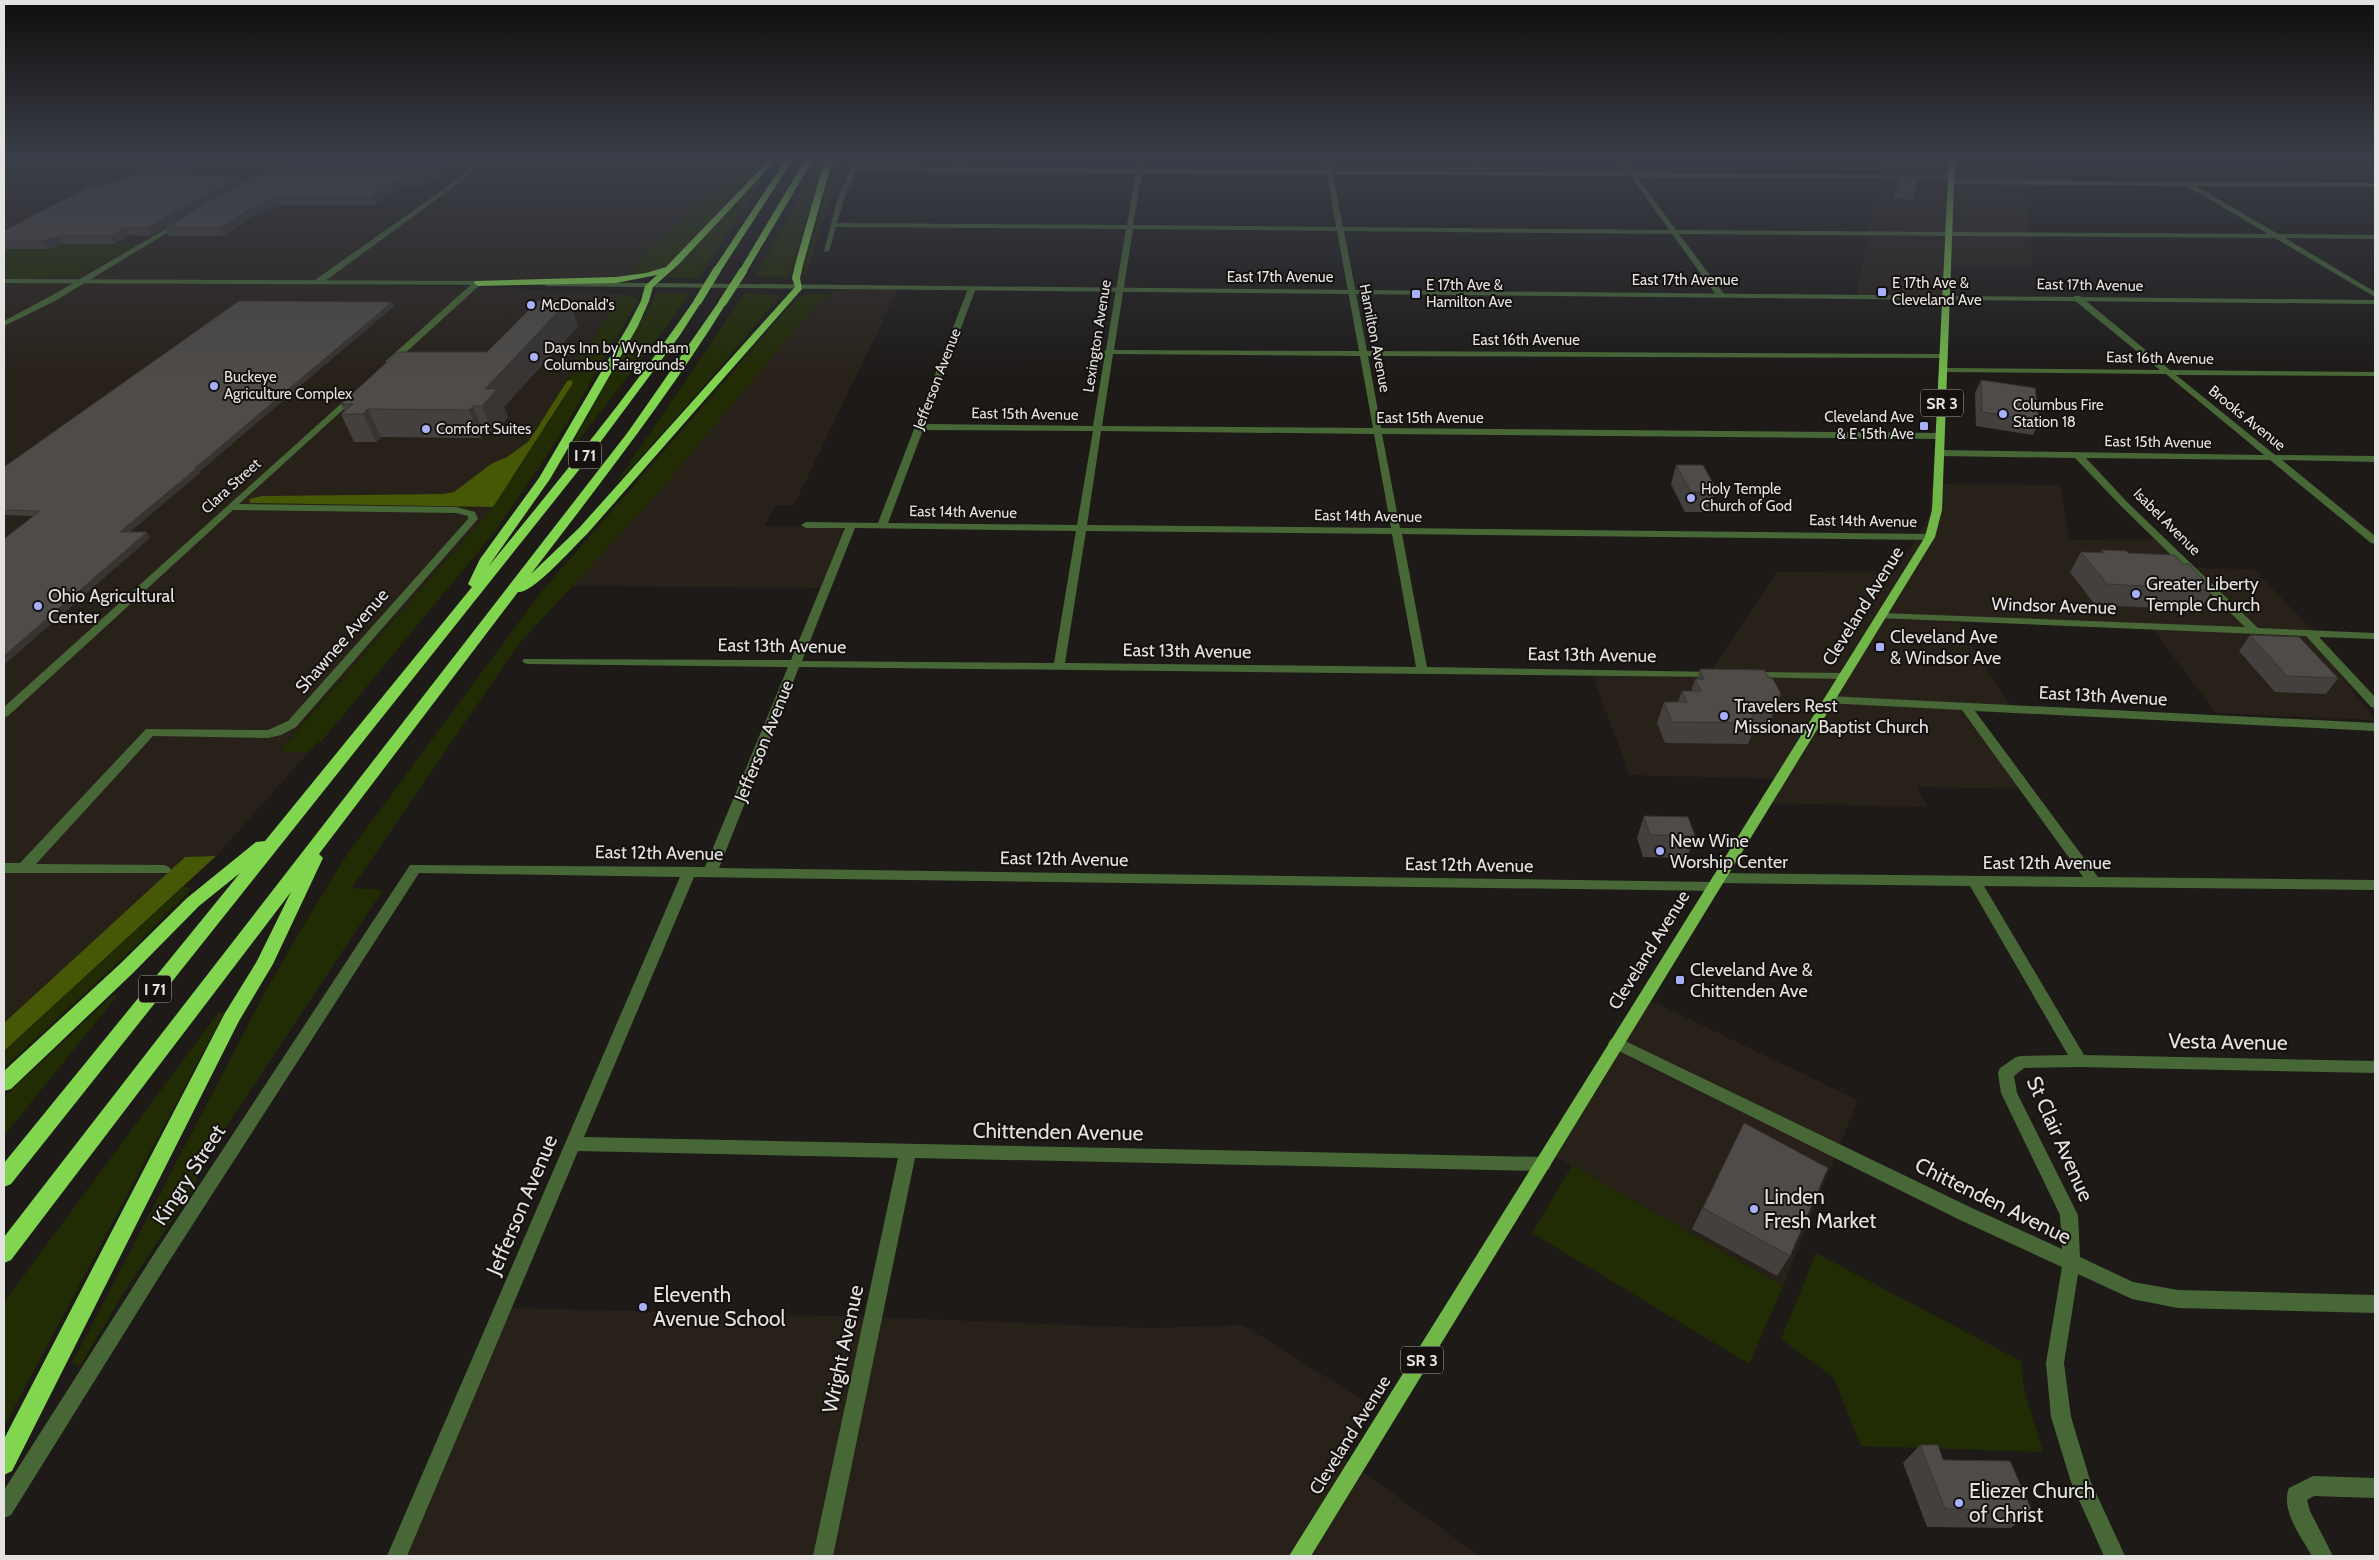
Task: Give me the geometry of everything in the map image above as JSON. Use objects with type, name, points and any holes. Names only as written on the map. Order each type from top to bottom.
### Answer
[{"type":"highway","points":[[465,604],[486,559],[544,479],[571,435],[633,326],[645,301],[649,286],[676,262],[705,231]]},
{"type":"highway","name":"I 71","points":[[4,1178],[586,454],[677,333],[743,231]]},
{"type":"highway","name":"I 71","points":[[4,1253],[632,434],[704,332],[767,231]]},
{"type":"highway","points":[[502,604],[546,568],[584,531],[799,287],[796,278],[809,231]]},
{"type":"highway","points":[[478,282],[616,280],[648,275],[676,262]]},
{"type":"highway","points":[[4,1083],[127,968],[193,902],[286,826]]},
{"type":"highway","points":[[4,1463],[213,1057],[231,1018],[264,964],[329,829]]},
{"type":"main road","name":"Cleveland Avenue","points":[[1299,1556],[1930,537],[1937,510],[1949,233]]},
{"type":"street","points":[[4,324],[167,231]]},
{"type":"street","points":[[318,282],[389,231]]},
{"type":"street","points":[[826,251],[833,231]]},
{"type":"street","name":"Lexington Avenue","points":[[1059,667],[1118,289],[1129,231]]},
{"type":"street","name":"Hamilton Avenue","points":[[1340,231],[1422,671]]},
{"type":"street","points":[[1540,231],[2375,237]]},
{"type":"street","points":[[2268,231],[2375,295]]},
{"type":"street","points":[[1673,232],[1720,294]]},
{"type":"street","name":"East 17th Avenue","points":[[4,281],[478,282],[649,286],[1947,296],[2375,302]]},
{"type":"street","points":[[378,373],[478,282]]},
{"type":"street","name":"Jefferson Avenue","points":[[882,526],[972,288]]},
{"type":"street","name":"Brooks Avenue","points":[[2077,298],[2375,541]]},
{"type":"street","name":"East 16th Avenue","points":[[1108,352],[1944,356]]},
{"type":"street","name":"East 16th Avenue","points":[[1944,370],[2375,374]]},
{"type":"street","name":"Clara Street","points":[[4,713],[365,385]]},
{"type":"street","name":"East 15th Avenue","points":[[919,427],[1941,436]]},
{"type":"street","name":"East 15th Avenue","points":[[1940,453],[2375,459]]},
{"type":"street","name":"Isabel Avenue","points":[[2078,455],[2124,504],[2255,631]]},
{"type":"street","name":"Shawnee Avenue","points":[[23,869],[150,732],[268,734],[286,729],[472,519],[472,514],[456,510],[231,507]]},
{"type":"street","name":"East 14th Avenue","points":[[806,525],[1930,537]]},
{"type":"street","name":"Jefferson Avenue","points":[[710,872],[851,526]]},
{"type":"street","name":"Windsor Avenue","points":[[1882,616],[2375,636]]},
{"type":"street","points":[[2310,634],[2375,704]]},
{"type":"street","name":"East 13th Avenue","points":[[528,660],[1845,676]]},
{"type":"street","name":"East 13th Avenue","points":[[1828,700],[2375,727]]},
{"type":"street","points":[[1965,706],[2094,882]]},
{"type":"street","points":[[4,868],[164,870]]},
{"type":"street","name":"East 12th Avenue","points":[[415,868],[1716,883],[2094,882],[2375,885]]},
{"type":"street","name":"Kingry Street","points":[[4,1508],[156,1267],[415,868]]},
{"type":"street","name":"Jefferson Avenue","points":[[397,1556],[689,872]]},
{"type":"street","points":[[1975,882],[2080,1061]]},
{"type":"street","name":"Chittenden Avenue","points":[[1616,1043],[2071,1264],[2132,1290],[2178,1299],[2375,1304]]},
{"type":"street","name":"Vesta Avenue","points":[[2080,1061],[2375,1067]]},
{"type":"street","name":"St Clair Avenue","points":[[2080,1061],[2022,1062],[2006,1073],[2009,1093],[2069,1215],[2071,1264],[2055,1362],[2060,1417],[2082,1482],[2115,1556]]},
{"type":"street","name":"Chittenden Avenue","points":[[573,1144],[1543,1164]]},
{"type":"street","name":"Wright Avenue","points":[[823,1556],[908,1151]]},
{"type":"street","points":[[2323,1556],[2300,1514],[2296,1495],[2313,1486],[2375,1488]]},
{"type":"shaded area","points":[[4,231],[670,231],[630,272],[631,278],[478,283],[318,282],[315,285],[459,286],[621,294],[529,441],[507,457],[491,464],[454,492],[443,494],[262,496],[250,503],[493,507],[280,749],[308,753],[216,856],[185,857],[4,1023]]},
{"type":"shaded area","points":[[1869,231],[2030,231],[2033,267],[1947,266],[1947,296],[1857,295]]},
{"type":"shaded area","points":[[834,287],[899,287],[794,505],[776,505],[764,526],[852,527],[828,588],[572,586],[658,493],[775,351],[821,299],[828,299]]},
{"type":"shaded area","points":[[1932,484],[2060,485],[2069,540],[2160,539],[2191,568],[2253,569],[2316,633],[2312,638],[2375,720],[2216,713],[2150,626],[1955,618],[2012,708],[1967,707],[2020,789],[1917,787],[1927,807],[1764,803],[1778,779],[1630,775],[1592,675],[1708,675],[1777,572],[1896,571],[1929,517]]},
{"type":"shaded area","points":[[1643,997],[1858,1100],[1783,1286],[1572,1165],[1550,1155]]},
{"type":"shaded area","points":[[509,1308],[872,1317],[1148,1328],[1243,1325],[1369,1404],[1338,1454],[1480,1556],[402,1556]]},
{"type":"green space","points":[[670,231],[705,231],[676,262],[662,270],[631,278],[629,272]]},
{"type":"green space","points":[[711,231],[730,231],[699,278],[668,277]]},
{"type":"green space","points":[[781,231],[803,231],[789,277],[755,277]]},
{"type":"green space","points":[[815,231],[820,231],[806,276],[803,272]]},
{"type":"green space","points":[[62,244],[138,244],[76,277],[4,278],[4,249],[47,249]]},
{"type":"green space","points":[[657,293],[690,293],[561,463]]},
{"type":"green space","points":[[745,293],[781,295],[699,392],[618,480]]},
{"type":"green space","points":[[621,294],[637,298],[638,301],[556,442],[497,529],[321,742],[317,743],[308,753],[280,750],[493,507],[573,383],[571,380],[567,381]]},
{"type":"green space","points":[[830,294],[828,299],[821,299],[658,493],[518,645],[352,888],[383,890],[202,1164],[194,1187],[124,1292],[80,1366],[72,1363],[262,998],[348,853],[541,592],[795,300],[800,296]]},
{"type":"green space","points":[[571,380],[573,383],[493,507],[250,503],[249,499],[262,496],[443,494],[454,492],[491,464],[507,457],[529,441],[567,381]]},
{"type":"green space","points":[[216,856],[4,1051],[4,1023],[185,857]]},
{"type":"green space","points":[[184,886],[192,888],[124,957],[4,1068],[4,1051]]},
{"type":"green space","points":[[113,995],[118,995],[4,1136],[4,1097]]},
{"type":"green space","points":[[226,1012],[4,1427],[4,1302],[218,1013]]},
{"type":"green space","points":[[1572,1165],[1783,1286],[1749,1364],[1532,1233]]},
{"type":"green space","points":[[1816,1253],[2021,1361],[2024,1389],[2043,1452],[1861,1446],[1834,1378],[1781,1339]]},
{"type":"building","points":[[4,231],[120,231],[110,236],[58,236],[42,241],[4,241]]},
{"type":"building","points":[[539,300],[569,300],[485,389],[497,389],[482,406],[473,406],[469,410],[368,409],[363,414],[341,414],[353,404],[341,404],[398,352],[487,352]]},
{"type":"building","name":"Buckeye Agriculture Complex","points":[[239,301],[392,302],[120,532],[147,532],[4,656],[4,539],[40,511],[4,510],[4,467]]},
{"type":"building","points":[[1981,380],[2035,388],[2039,421],[1982,412]]},
{"type":"building","points":[[1676,465],[1703,465],[1716,489],[1713,489],[1715,493],[1691,492]]},
{"type":"building","points":[[2102,550],[2175,555],[2183,564],[2189,564],[2213,590],[2107,584],[2081,552],[2104,553]]},
{"type":"building","points":[[2250,635],[2299,637],[2338,678],[2287,676]]},
{"type":"building","points":[[1700,669],[1764,670],[1768,677],[1773,679],[1781,694],[1779,694],[1780,696],[1774,696],[1777,702],[1746,702],[1756,723],[1672,722],[1664,702],[1687,702],[1682,691],[1701,691],[1695,679],[1704,679]]},
{"type":"building","points":[[1644,816],[1688,817],[1695,836],[1650,835]]},
{"type":"building","name":"Linden Fresh Market","points":[[1744,1123],[1828,1168],[1790,1256],[1703,1208]]},
{"type":"building","points":[[1920,1445],[1938,1445],[1943,1460],[2010,1461],[2032,1511],[1945,1509]]},
{"type":"place","name":"E 17th Ave & Cleveland Ave","points":[[1882,292]]},
{"type":"place","name":"E 17th Ave & Hamilton Ave","points":[[1416,294]]},
{"type":"place","name":"McDonald's","points":[[531,305]]},
{"type":"place","name":"Days Inn by Wyndham Columbus Fairgrounds","points":[[534,357]]},
{"type":"place","name":"Buckeye Agriculture Complex","points":[[214,386]]},
{"type":"place","name":"Columbus Fire Station 18","points":[[2003,414]]},
{"type":"place","name":"Cleveland Ave & E 15th Ave","points":[[1924,426]]},
{"type":"place","name":"Comfort Suites","points":[[426,429]]},
{"type":"place","name":"Holy Temple Church of God","points":[[1691,498]]},
{"type":"place","name":"Greater Liberty Temple Church","points":[[2136,594]]},
{"type":"place","name":"Ohio Agricultural Center","points":[[38,606]]},
{"type":"place","name":"Cleveland Ave & Windsor Ave","points":[[1880,647]]},
{"type":"place","name":"Travelers Rest Missionary Baptist Church","points":[[1724,716]]},
{"type":"place","name":"New Wine Worship Center","points":[[1660,851]]},
{"type":"place","name":"Cleveland Ave & Chittenden Ave","points":[[1680,980]]},
{"type":"place","name":"Linden Fresh Market","points":[[1754,1209]]},
{"type":"place","name":"Eleventh Avenue School","points":[[643,1307]]},
{"type":"place","name":"Eliezer Church of Christ","points":[[1959,1503]]}]
